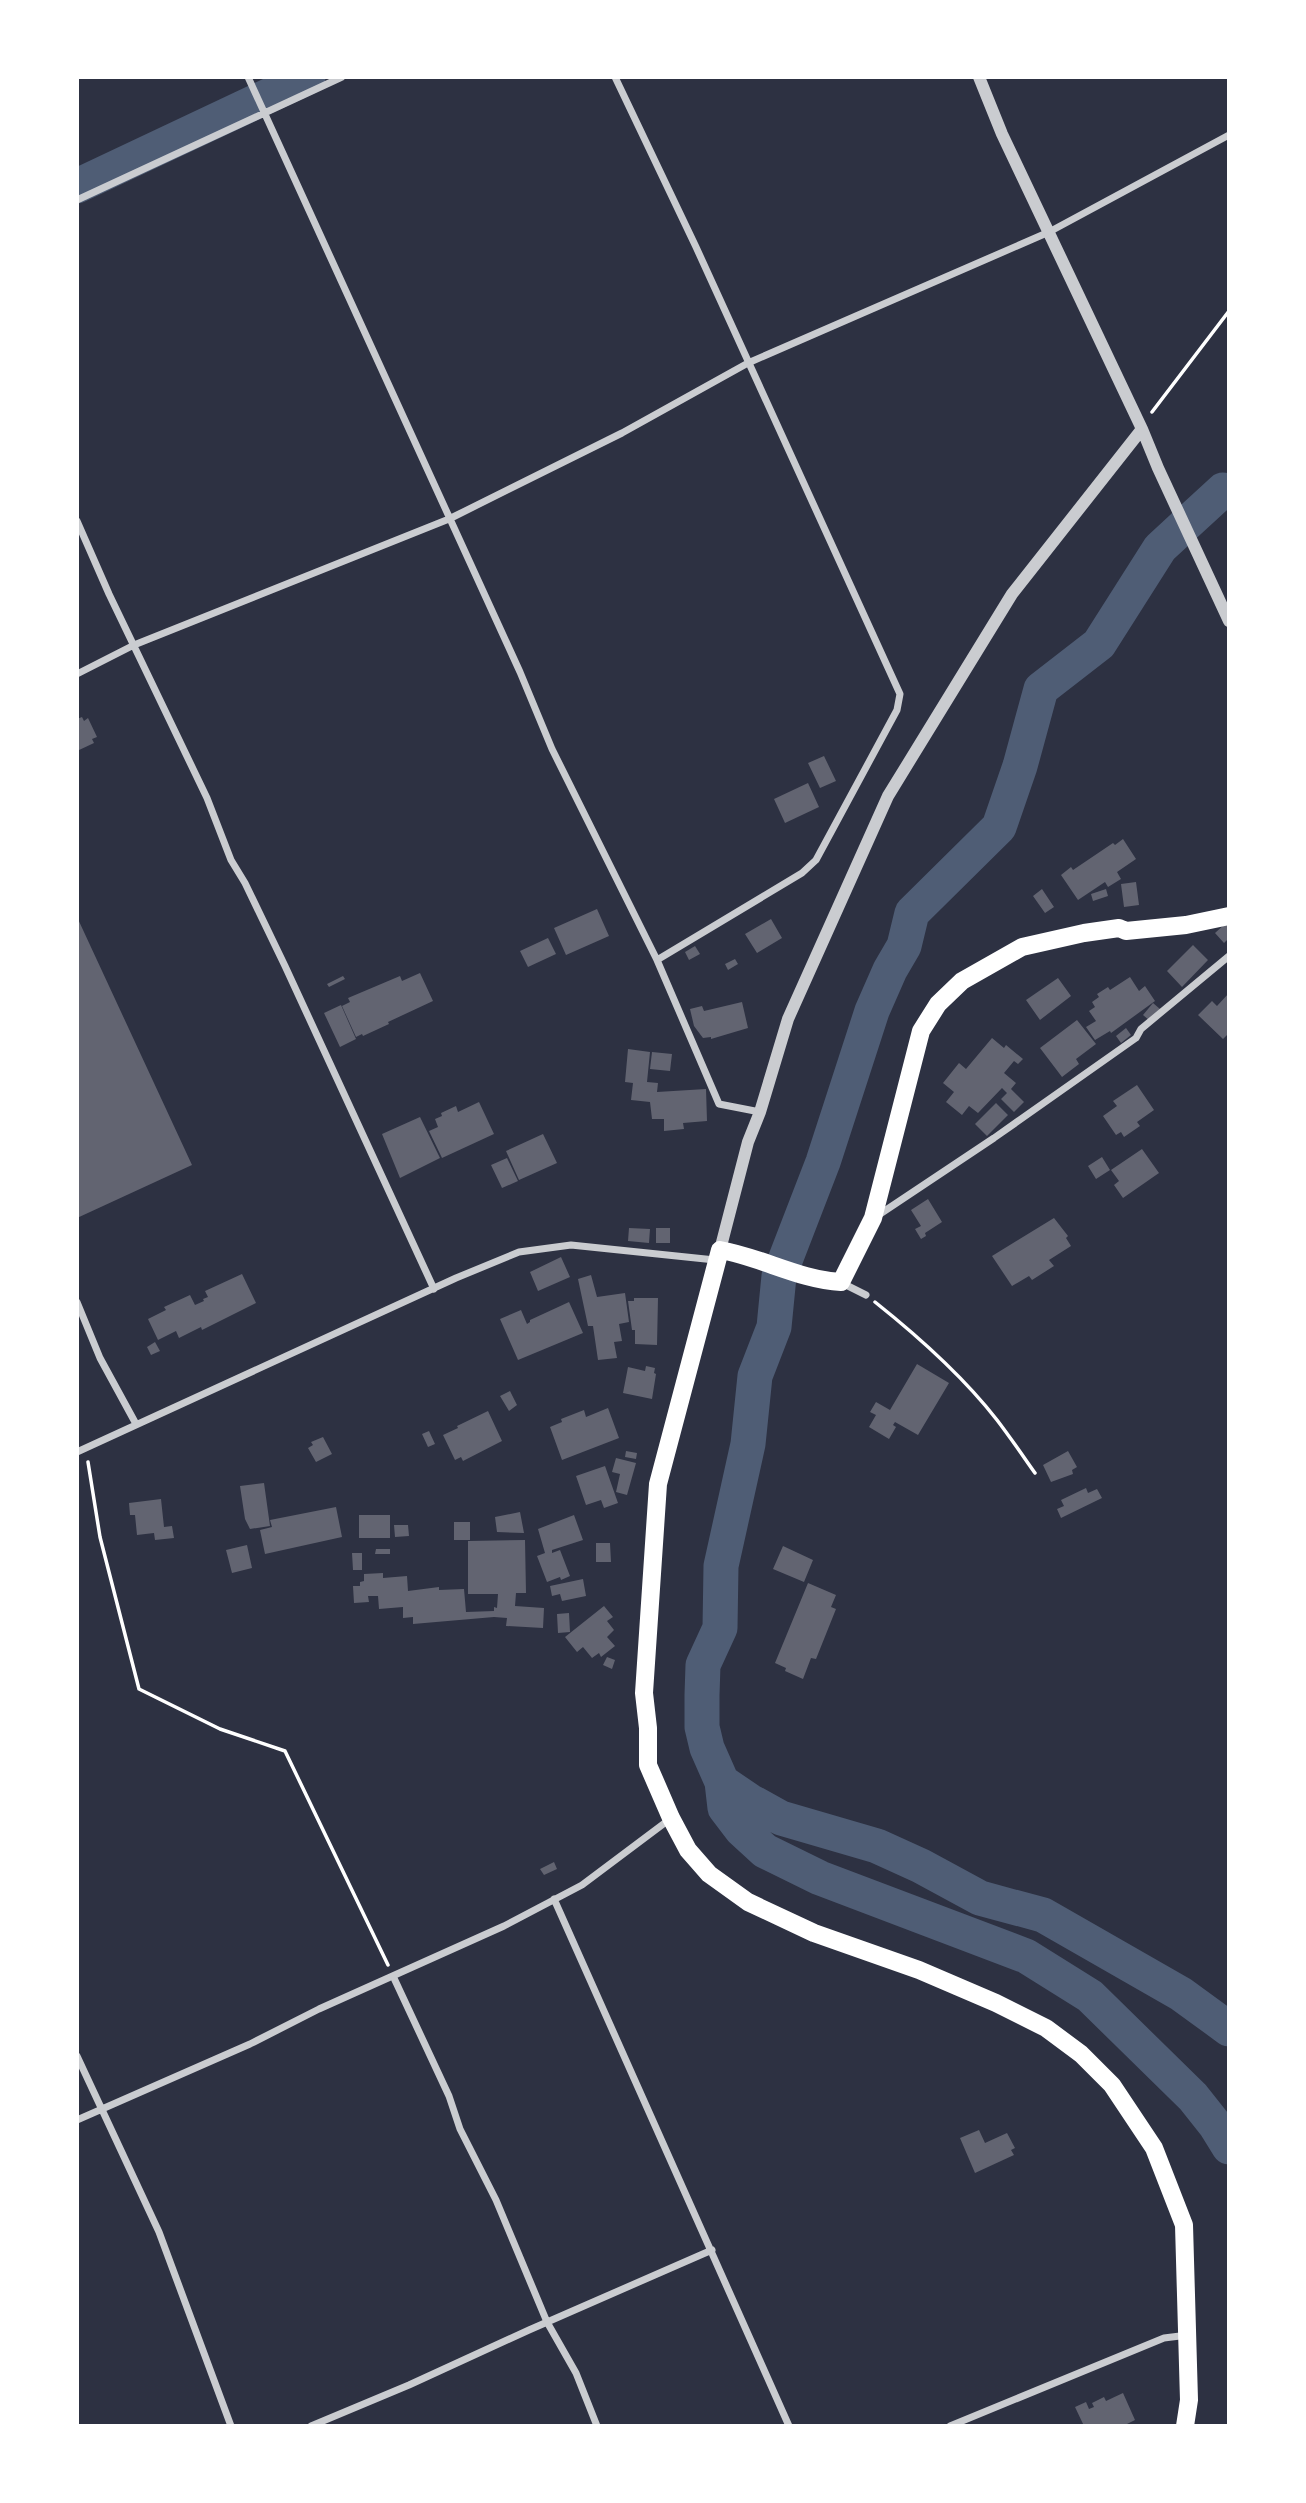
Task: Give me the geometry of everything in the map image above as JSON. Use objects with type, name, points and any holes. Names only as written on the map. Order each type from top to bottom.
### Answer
[{"type":"main road","points":[[1185,2426],[1189,2400],[1184,2225],[1154,2148],[1112,2085],[1081,2054],[1046,2028],[919,1970],[814,1933],[748,1902],[709,1874],[688,1850],[648,1765],[644,1693],[658,1485],[718,1255],[739,1253],[833,1282],[873,1218],[921,1031],[938,1004],[962,981],[1022,947],[1084,933],[1119,928],[1126,931],[1186,925],[1229,916]]},
{"type":"street","points":[[248,77],[520,672],[552,749],[657,960],[719,1104],[760,1112]]},
{"type":"street","points":[[77,200],[263,109],[342,77]]},
{"type":"street","points":[[615,77],[900,694],[897,710],[816,860],[802,873],[657,960]]},
{"type":"street","points":[[979,77],[1002,134],[1142,429],[1229,621]]},
{"type":"street","points":[[77,674],[134,645],[449,519],[622,433],[748,363],[1049,232],[1229,135]]},
{"type":"street","points":[[77,1452],[519,1252],[571,1245],[718,1255],[748,1142],[760,1112],[788,1019],[888,796],[1012,594],[1142,429]]},
{"type":"street","points":[[77,521],[207,798],[231,860],[279,954],[434,1289]]},
{"type":"street","points":[[873,1218],[994,1138],[1136,1038],[1141,1029],[1229,956]]},
{"type":"street","points":[[833,1282],[866,1295]]},
{"type":"street","points":[[77,1302],[100,1358],[136,1424]]},
{"type":"street","points":[[77,2120],[250,2044],[319,2009],[504,1926],[591,1878],[671,1818]]},
{"type":"street","points":[[554,1899],[789,2426]]},
{"type":"street","points":[[393,1976],[449,2096],[460,2129],[496,2200],[547,2322],[576,2373],[597,2426]]},
{"type":"street","points":[[77,2056],[159,2232],[231,2426]]},
{"type":"street","points":[[311,2426],[712,2250]]},
{"type":"street","points":[[950,2426],[1164,2338],[1188,2335]]},
{"type":"path","points":[[1142,429],[1156,404],[1229,311]]},
{"type":"path","points":[[866,1295],[911,1330],[953,1370],[996,1419],[1035,1474]]},
{"type":"path","points":[[86,1448],[100,1537],[139,1689],[220,1729],[285,1751],[393,1976]]},
{"type":"building","points":[[82,717],[84,721],[88,718],[97,737],[92,739],[94,743],[77,751],[77,719]]},
{"type":"building","points":[[824,756],[836,781],[820,788],[808,763]]},
{"type":"building","points":[[808,783],[819,807],[785,823],[774,799]]},
{"type":"building","points":[[1123,839],[1136,859],[1117,872],[1121,879],[1108,887],[1105,882],[1078,900],[1061,875]]},
{"type":"building","points":[[1136,882],[1139,905],[1124,907],[1121,884]]},
{"type":"building","points":[[1042,889],[1054,907],[1045,913],[1033,896]]},
{"type":"building","points":[[1106,889],[1108,896],[1093,901],[1091,894]]},
{"type":"building","points":[[597,909],[609,936],[566,955],[554,928]]},
{"type":"building","points":[[77,917],[192,1165],[77,1218]]},
{"type":"building","points":[[771,919],[782,938],[757,953],[745,934]]},
{"type":"building","points":[[1226,923],[1229,925],[1229,938],[1224,943],[1215,933]]},
{"type":"building","points":[[548,938],[556,954],[528,967],[520,951]]},
{"type":"building","points":[[1193,945],[1208,960],[1182,987],[1167,971]]},
{"type":"building","points":[[695,946],[700,954],[689,960],[685,952]]},
{"type":"building","points":[[735,959],[738,964],[728,970],[725,964]]},
{"type":"building","points":[[420,973],[433,1001],[388,1022],[389,1024],[356,1037],[342,1006],[350,1002],[348,998],[400,976],[402,981]]},
{"type":"building","points":[[343,976],[345,979],[329,987],[327,984]]},
{"type":"building","points":[[1130,977],[1139,991],[1145,986],[1155,1001],[1111,1033],[1110,1031],[1095,1040],[1086,1027],[1096,1021],[1089,1011],[1095,1007],[1092,1002],[1099,997],[1097,994],[1108,987],[1110,990]]},
{"type":"building","points":[[1058,978],[1071,996],[1040,1020],[1026,1000]]},
{"type":"building","points":[[1229,993],[1229,1033],[1223,1039],[1198,1015],[1212,1001],[1217,1006]]},
{"type":"building","points":[[742,1002],[748,1028],[711,1039],[703,1038],[694,1026],[690,1009],[702,1006],[704,1011]]},
{"type":"building","points":[[1153,1003],[1160,1009],[1150,1021],[1143,1015]]},
{"type":"building","points":[[341,1005],[356,1039],[340,1047],[324,1013]]},
{"type":"building","points":[[1077,1020],[1096,1044],[1076,1059],[1079,1064],[1062,1077],[1040,1048]]},
{"type":"building","points":[[1126,1028],[1131,1035],[1121,1043],[1116,1036]]},
{"type":"building","points":[[992,1038],[1023,1059],[1018,1064],[1014,1061],[1004,1073],[1016,1083],[1011,1089],[1024,1102],[1014,1112],[1001,1099],[1007,1093],[1002,1088],[978,1113],[969,1106],[962,1115],[946,1102],[954,1092],[943,1083],[959,1063],[966,1069]]},
{"type":"building","points":[[628,1049],[650,1052],[647,1082],[658,1083],[657,1092],[706,1089],[707,1121],[683,1123],[684,1129],[664,1131],[664,1119],[652,1119],[650,1102],[631,1100],[633,1083],[625,1082]]},
{"type":"building","points":[[652,1052],[672,1054],[670,1071],[650,1069]]},
{"type":"building","points":[[1137,1085],[1154,1110],[1137,1122],[1140,1126],[1124,1137],[1121,1132],[1116,1135],[1103,1116],[1117,1106],[1113,1101]]},
{"type":"building","points":[[479,1102],[494,1134],[442,1158],[429,1131],[438,1127],[435,1119],[456,1106],[458,1112]]},
{"type":"building","points":[[996,1103],[1008,1115],[987,1136],[975,1124]]},
{"type":"building","points":[[420,1117],[440,1158],[400,1178],[382,1134]]},
{"type":"building","points":[[543,1134],[557,1163],[519,1180],[506,1151]]},
{"type":"building","points":[[1142,1149],[1159,1173],[1123,1198],[1114,1185],[1119,1181],[1111,1170]]},
{"type":"building","points":[[1102,1157],[1110,1170],[1096,1179],[1088,1166]]},
{"type":"building","points":[[507,1158],[518,1181],[502,1188],[491,1165]]},
{"type":"building","points":[[928,1199],[942,1222],[925,1233],[926,1236],[921,1239],[915,1229],[921,1226],[911,1210]]},
{"type":"building","points":[[1054,1218],[1068,1236],[1066,1238],[1071,1246],[1049,1260],[1054,1266],[1032,1280],[1029,1276],[1012,1286],[992,1256]]},
{"type":"building","points":[[629,1228],[650,1229],[649,1243],[628,1241]]},
{"type":"building","points":[[656,1228],[670,1228],[670,1243],[656,1243]]},
{"type":"building","points":[[561,1257],[570,1277],[538,1291],[530,1272]]},
{"type":"building","points":[[242,1274],[256,1303],[202,1330],[201,1327],[179,1338],[176,1331],[158,1340],[148,1319],[166,1310],[164,1307],[190,1295],[195,1305],[204,1301],[203,1299],[208,1297],[205,1291]]},
{"type":"building","points":[[591,1275],[597,1297],[625,1293],[629,1322],[619,1324],[622,1341],[614,1342],[617,1358],[598,1360],[593,1326],[588,1326],[578,1279]]},
{"type":"building","points":[[634,1298],[658,1298],[657,1345],[635,1344],[635,1330],[632,1330],[628,1301],[634,1301]]},
{"type":"building","points":[[569,1302],[583,1333],[518,1360],[500,1319],[521,1310],[527,1324],[530,1320]]},
{"type":"building","points":[[155,1342],[160,1351],[151,1355],[147,1347]]},
{"type":"building","points":[[917,1364],[949,1383],[918,1435],[895,1422],[893,1425],[896,1427],[889,1439],[869,1427],[876,1415],[870,1412],[876,1402],[890,1410]]},
{"type":"building","points":[[646,1366],[655,1368],[652,1399],[623,1393],[628,1367],[645,1371]]},
{"type":"building","points":[[510,1391],[517,1405],[509,1411],[500,1396]]},
{"type":"building","points":[[608,1408],[619,1438],[562,1460],[550,1427],[562,1422],[561,1419],[584,1410],[586,1417]]},
{"type":"building","points":[[488,1411],[502,1441],[463,1461],[461,1457],[455,1460],[443,1435]]},
{"type":"building","points":[[429,1431],[435,1444],[428,1447],[422,1434]]},
{"type":"building","points":[[323,1437],[332,1454],[316,1462],[308,1448],[313,1445],[311,1442]]},
{"type":"building","points":[[626,1451],[637,1453],[636,1459],[625,1457]]},
{"type":"building","points":[[1068,1451],[1077,1467],[1072,1470],[1073,1474],[1051,1482],[1043,1465]]},
{"type":"building","points":[[616,1458],[636,1463],[627,1495],[616,1492],[620,1474],[612,1472]]},
{"type":"building","points":[[605,1466],[618,1503],[604,1508],[601,1500],[586,1505],[576,1476]]},
{"type":"building","points":[[264,1483],[270,1526],[250,1529],[245,1519],[240,1486]]},
{"type":"building","points":[[1086,1488],[1088,1493],[1097,1489],[1102,1498],[1061,1518],[1057,1509],[1064,1506],[1061,1500]]},
{"type":"building","points":[[161,1499],[164,1527],[172,1526],[174,1538],[155,1540],[154,1533],[137,1535],[135,1515],[130,1515],[129,1503]]},
{"type":"building","points":[[336,1507],[342,1537],[265,1554],[260,1530],[272,1527],[270,1520]]},
{"type":"building","points":[[520,1512],[524,1533],[497,1532],[495,1517]]},
{"type":"building","points":[[359,1515],[390,1515],[390,1538],[359,1538]]},
{"type":"building","points":[[574,1515],[583,1540],[552,1550],[552,1553],[560,1550],[570,1576],[547,1582],[537,1556],[545,1553],[538,1529]]},
{"type":"building","points":[[454,1522],[470,1522],[470,1540],[454,1540]]},
{"type":"building","points":[[394,1525],[408,1525],[409,1536],[395,1537]]},
{"type":"building","points":[[525,1540],[526,1593],[516,1593],[515,1606],[544,1608],[543,1628],[506,1626],[507,1618],[494,1617],[413,1624],[413,1617],[403,1618],[403,1607],[379,1609],[378,1596],[368,1596],[369,1602],[354,1603],[353,1586],[360,1586],[360,1582],[364,1581],[364,1574],[383,1573],[383,1578],[407,1576],[408,1591],[439,1587],[439,1590],[464,1589],[466,1612],[494,1611],[494,1607],[497,1608],[498,1594],[468,1594],[468,1541]]},
{"type":"building","points":[[596,1543],[610,1543],[611,1562],[596,1562]]},
{"type":"building","points":[[247,1545],[252,1568],[232,1573],[226,1550]]},
{"type":"building","points":[[783,1546],[813,1560],[804,1582],[773,1569]]},
{"type":"building","points":[[376,1549],[390,1549],[390,1554],[375,1554]]},
{"type":"building","points":[[352,1553],[362,1553],[362,1570],[353,1570]]},
{"type":"building","points":[[583,1579],[586,1596],[562,1601],[560,1594],[552,1596],[550,1586]]},
{"type":"building","points":[[808,1583],[836,1595],[831,1607],[836,1609],[816,1659],[811,1658],[803,1679],[775,1663]]},
{"type":"building","points":[[604,1606],[613,1617],[607,1621],[614,1630],[607,1637],[615,1646],[601,1657],[599,1653],[592,1658],[583,1647],[577,1652],[565,1637]]},
{"type":"building","points":[[569,1613],[570,1632],[558,1633],[557,1614]]},
{"type":"building","points":[[607,1657],[615,1660],[612,1669],[603,1665]]},
{"type":"building","points":[[554,1862],[557,1869],[544,1875],[540,1869]]},
{"type":"building","points":[[979,2130],[985,2143],[1007,2133],[1015,2148],[1011,2150],[1014,2155],[975,2173],[960,2138]]},
{"type":"building","points":[[1123,2393],[1135,2420],[1123,2426],[1084,2426],[1075,2407],[1086,2402],[1089,2409],[1094,2407],[1092,2403],[1104,2397],[1106,2401]]},
{"type":"waterway","points":[[77,186],[308,77]]},
{"type":"waterway","points":[[1229,491],[1223,490],[1160,548],[1099,644],[1041,689],[1020,766],[999,827],[912,913],[904,946],[872,1011],[823,1162],[779,1276],[774,1327],[755,1376],[748,1444],[721,1566],[720,1628],[703,1665],[702,1695],[702,1727],[707,1748],[722,1782],[725,1808],[741,1829],[765,1851],[820,1878],[1026,1956],[1090,1996],[1193,2097],[1229,2147]]},
{"type":"waterway","points":[[722,1782],[781,1818],[877,1846],[980,1898],[1043,1915],[1181,1994],[1229,2029]]}]
